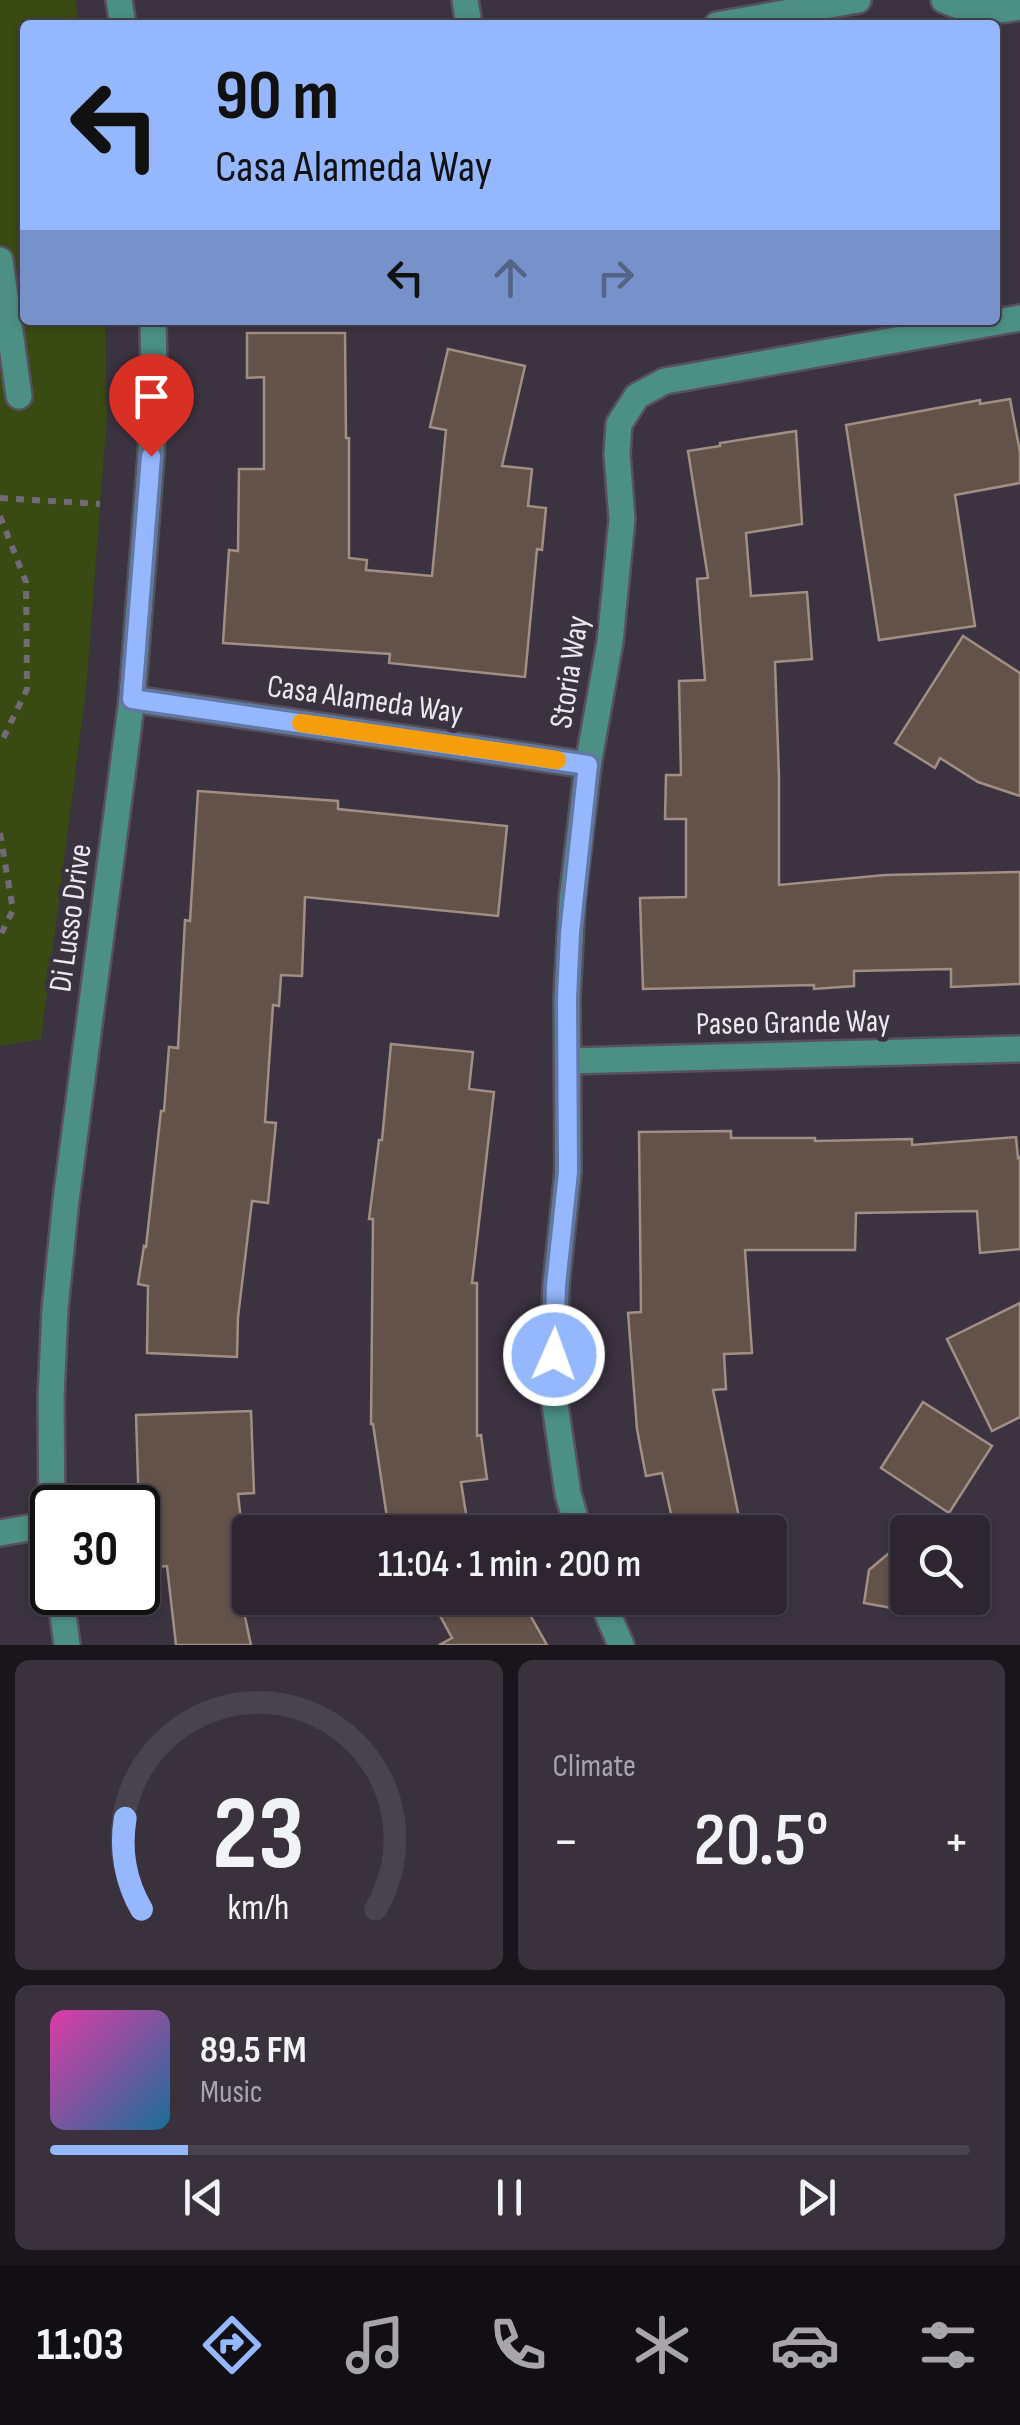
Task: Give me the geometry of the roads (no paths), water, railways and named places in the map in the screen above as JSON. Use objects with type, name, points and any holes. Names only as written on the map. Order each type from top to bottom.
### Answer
[{"type":"street","points":[[745,20],[858,0]]},
{"type":"street","points":[[944,0],[978,10],[1020,7]]},
{"type":"street","points":[[0,260],[19,396]]},
{"type":"street","name":"Di Lusso Drive","points":[[52,1485],[55,1309],[132,699],[151,456],[153,325]]},
{"type":"street","name":"Storia Way","points":[[574,1515],[553,1390],[556,1285],[568,1172],[567,998],[572,901],[588,765],[610,642],[622,519],[619,424],[637,396],[665,381],[980,325]]},
{"type":"street","name":"Casa Alameda Way","points":[[132,699],[588,765]]},
{"type":"street","name":"Paseo Grande Way","points":[[568,1061],[1020,1050]]},
{"type":"street","points":[[0,1533],[30,1528]]},
{"type":"street","points":[[63,1615],[67,1645]]},
{"type":"street","points":[[608,1615],[621,1645]]}]
